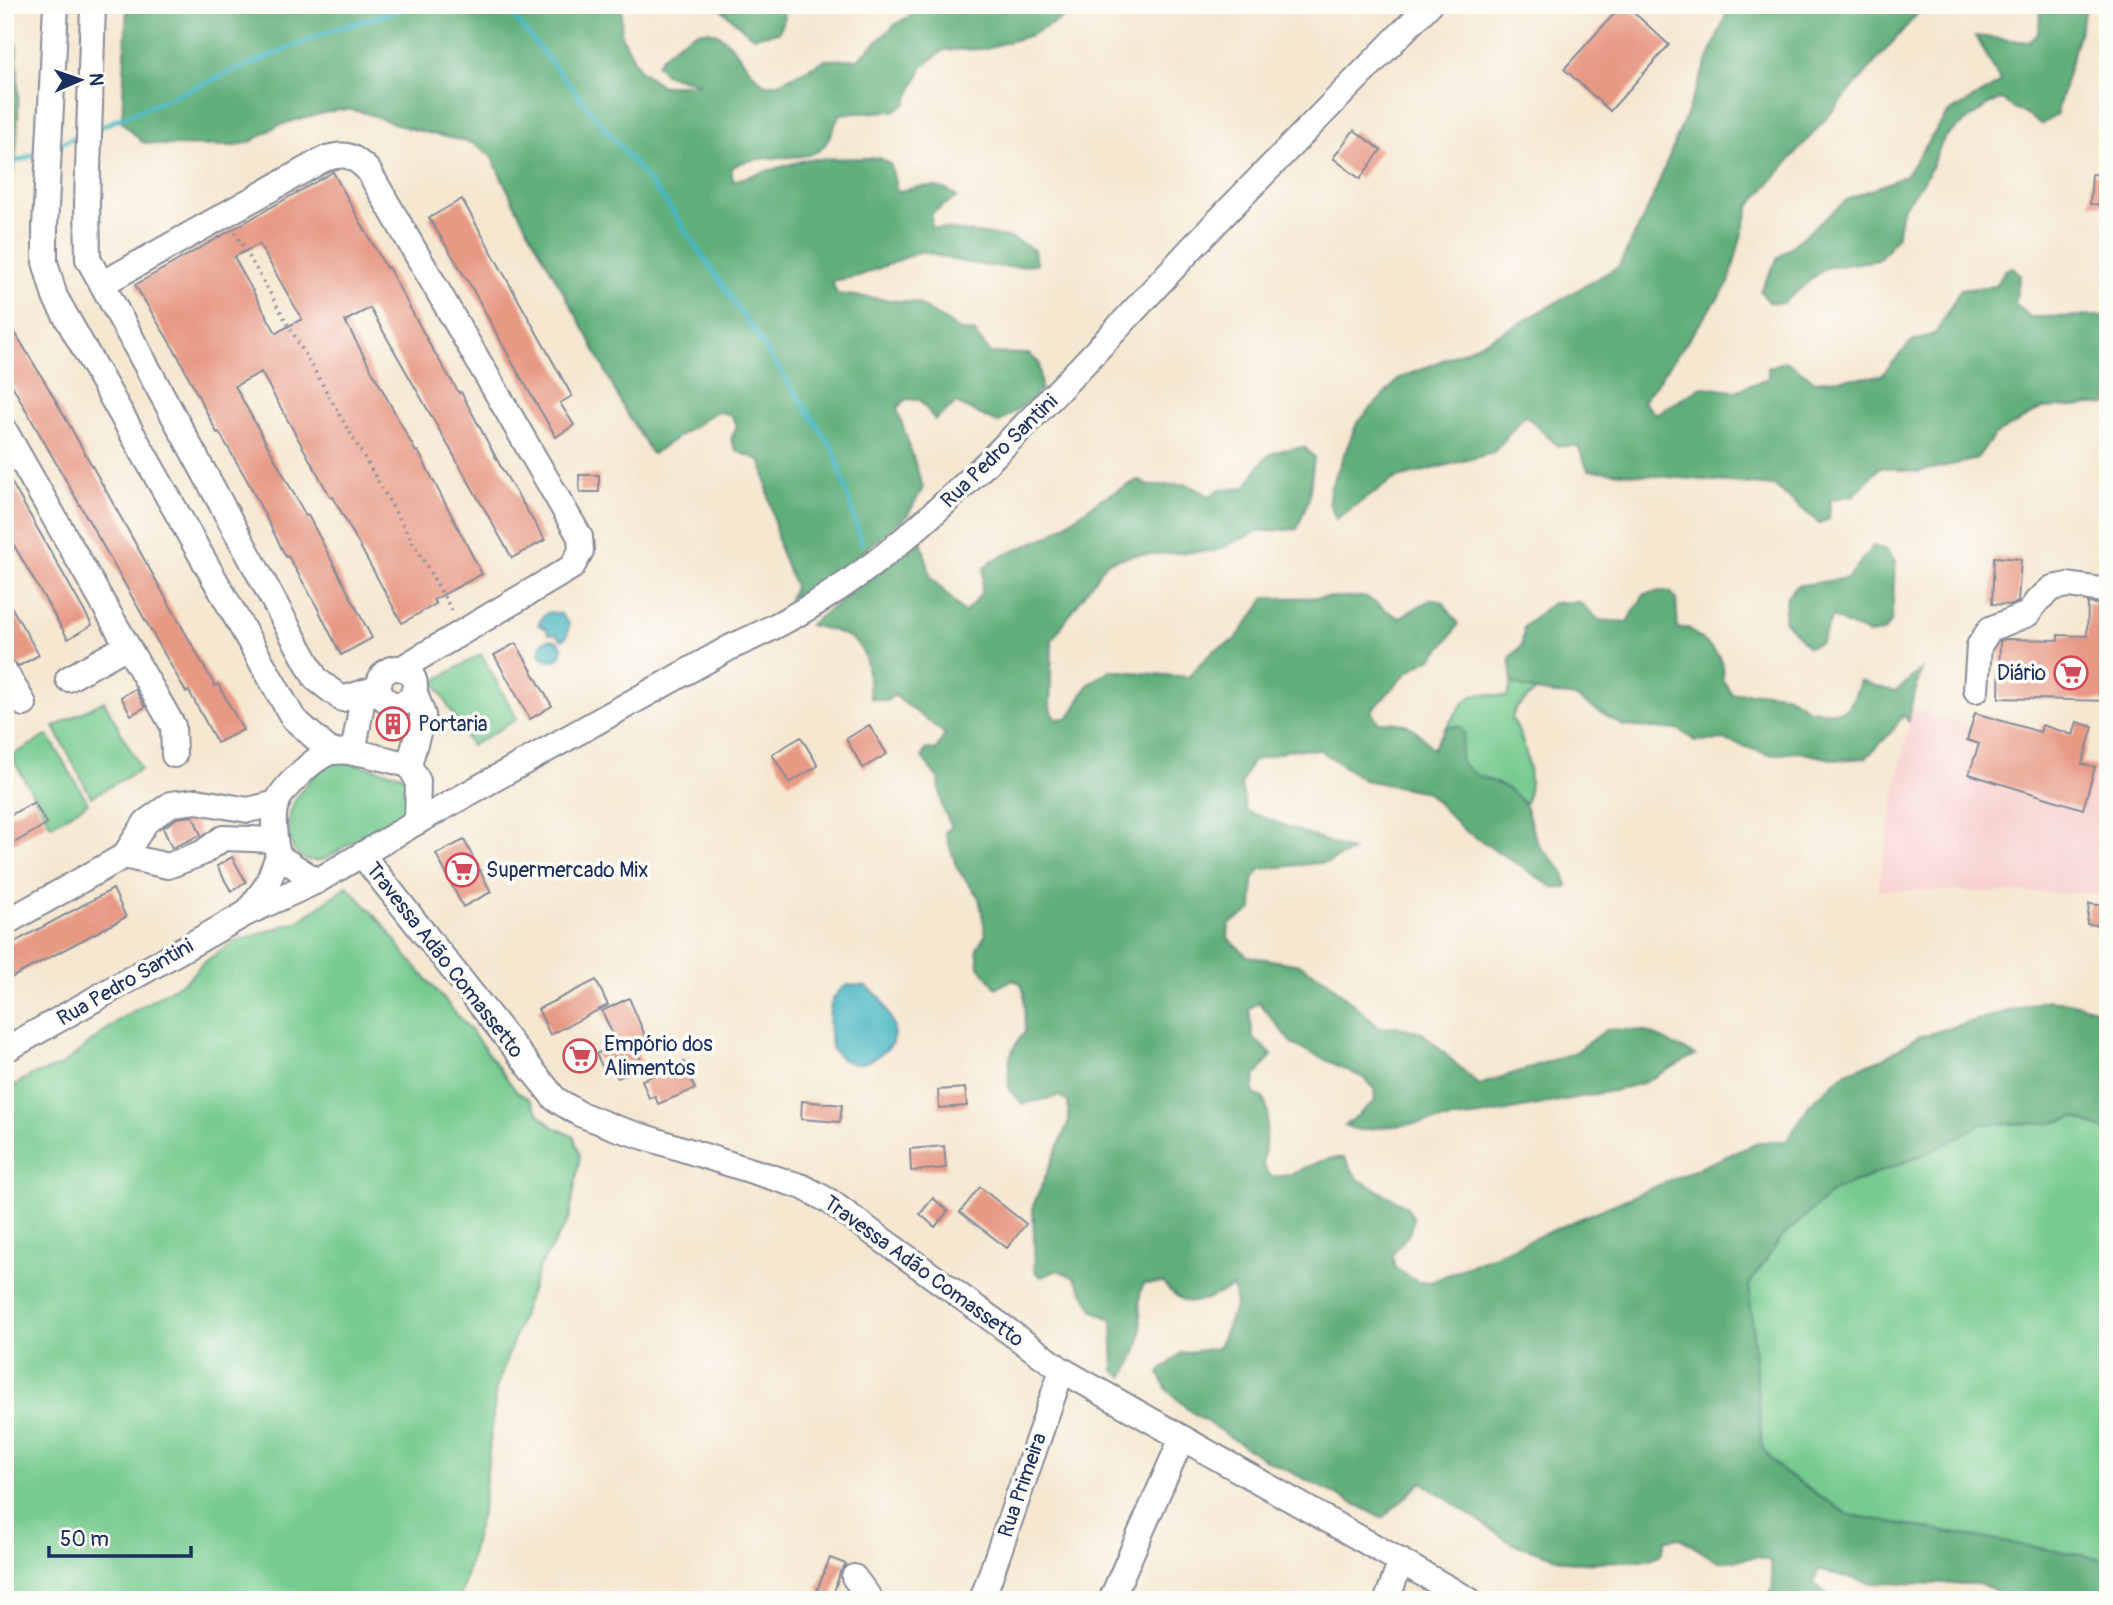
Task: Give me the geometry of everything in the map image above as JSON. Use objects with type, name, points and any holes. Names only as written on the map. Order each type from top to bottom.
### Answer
[{"type":"street","points":[[56,5],[45,227],[45,262],[55,297],[293,718],[300,752],[300,773]]},
{"type":"street","points":[[93,5],[87,203],[88,259],[317,679],[342,699],[371,690]]},
{"type":"street","name":"Rua Pedro Santini","points":[[417,822],[731,646],[772,629],[816,604],[900,545],[951,499],[1061,390],[1193,248],[1429,5]]},
{"type":"street","points":[[5,923],[124,856],[146,822],[171,804],[197,801],[248,810],[276,803],[300,773],[342,752],[371,690],[382,674],[388,670],[402,668],[572,567],[581,551],[580,537],[369,170],[354,157],[337,155],[324,159],[102,284]]},
{"type":"street","points":[[5,431],[173,726],[174,755]]},
{"type":"street","points":[[1976,690],[1979,646],[1990,629],[2028,614],[2052,587],[2068,585],[2108,591]]},
{"type":"street","points":[[68,679],[127,646]]},
{"type":"street","points":[[124,856],[168,866],[202,853],[223,838],[276,848],[317,881],[417,822],[414,773],[423,715],[412,677],[402,668]]},
{"type":"street","points":[[5,672],[24,704]]},
{"type":"street","points":[[371,690],[385,700],[399,704],[406,702],[414,691]]},
{"type":"street","points":[[293,718],[342,752],[414,773]]},
{"type":"street","name":"Rua Pedro Santini","points":[[414,773],[432,787],[447,790],[483,785]]},
{"type":"street","points":[[276,803],[276,848]]},
{"type":"street","points":[[220,805],[223,838]]},
{"type":"street","name":"Rua Pedro Santini","points":[[245,914],[267,885],[276,848]]},
{"type":"street","name":"Travessa Adão Comassetto","points":[[363,856],[555,1099],[580,1114],[616,1128],[803,1187],[829,1201],[1062,1370],[1469,1600]]},
{"type":"street","name":"Rua Pedro Santini","points":[[5,1050],[245,914],[317,881]]},
{"type":"street","name":"Rua Primeira","points":[[982,1600],[1062,1370]]},
{"type":"street","points":[[1111,1600],[1182,1438]]},
{"type":"street","points":[[1387,1600],[1401,1561]]},
{"type":"street","points":[[854,1577],[871,1600]]},
{"type":"path","points":[[226,215],[464,632]]},
{"type":"shaded area","points":[[1913,709],[2108,769],[2108,894],[1877,890]]},
{"type":"green space","points":[[127,5],[622,5],[621,35],[640,70],[662,86],[701,84],[665,74],[657,64],[686,38],[700,32],[711,32],[722,37],[766,85],[779,83],[825,60],[858,59],[896,24],[928,5],[1088,5],[1031,35],[984,49],[944,50],[923,66],[905,105],[893,111],[840,114],[827,141],[814,153],[753,160],[731,168],[733,181],[808,159],[880,158],[891,165],[897,192],[936,187],[957,197],[932,213],[931,227],[1012,238],[1034,250],[1037,263],[1009,267],[964,262],[922,251],[859,276],[832,281],[837,294],[917,303],[961,331],[974,332],[990,353],[1029,354],[1039,363],[1041,389],[1032,399],[998,423],[956,403],[935,420],[920,400],[906,399],[897,408],[923,488],[907,516],[832,577],[789,599],[795,586],[780,551],[764,472],[760,460],[736,451],[731,439],[737,427],[731,415],[717,411],[652,454],[624,409],[588,336],[520,215],[491,156],[472,143],[407,128],[352,110],[337,110],[295,120],[236,146],[142,142],[122,122]]},
{"type":"green space","points":[[716,5],[782,5],[784,19],[779,32],[753,37]]},
{"type":"green space","points":[[1730,5],[1925,5],[1749,207],[1729,283],[1643,402],[1655,414],[1702,387],[1736,391],[1768,378],[1768,368],[1786,361],[1815,381],[1881,376],[1911,342],[1936,333],[1960,290],[1995,286],[2005,270],[2013,267],[2020,275],[2015,303],[2030,317],[2108,316],[2108,404],[2042,408],[1994,436],[1976,459],[1917,472],[1880,467],[1854,495],[1830,500],[1829,519],[1819,523],[1775,486],[1588,470],[1578,446],[1558,446],[1525,415],[1493,453],[1394,479],[1336,519],[1329,503],[1330,489],[1357,423],[1400,378],[1515,326],[1619,266],[1650,204]]},
{"type":"green space","points":[[2042,5],[2087,5],[2056,115],[2042,124],[2001,100],[1989,104],[1944,138],[1927,176],[1902,209],[1897,237],[1878,260],[1825,268],[1783,303],[1769,302],[1760,291],[1778,258],[1848,199],[1905,176],[1947,114],[2001,82],[1976,36],[2029,42],[2038,33]]},
{"type":"green space","points":[[14,15],[18,88],[17,139],[11,188],[5,211],[5,20]]},
{"type":"green space","points":[[1304,447],[1314,457],[1309,498],[1297,529],[1256,532],[1215,551],[1133,555],[1107,562],[1052,640],[1050,708],[1056,719],[1069,718],[1088,685],[1110,670],[1188,677],[1213,651],[1235,640],[1266,598],[1366,597],[1399,618],[1431,599],[1443,602],[1458,624],[1451,636],[1433,657],[1409,671],[1371,711],[1378,722],[1410,726],[1433,749],[1446,727],[1459,726],[1464,733],[1460,760],[1470,771],[1506,788],[1521,801],[1538,843],[1564,873],[1567,888],[1553,887],[1464,830],[1427,792],[1364,780],[1320,750],[1293,749],[1252,761],[1241,784],[1246,811],[1352,851],[1329,862],[1260,869],[1253,880],[1252,910],[1229,924],[1228,938],[1247,956],[1300,965],[1324,978],[1381,1029],[1395,1026],[1421,1032],[1479,1085],[1576,1052],[1607,1029],[1645,1031],[1695,1055],[1645,1082],[1617,1090],[1480,1116],[1359,1130],[1345,1126],[1375,1101],[1374,1089],[1366,1079],[1292,1044],[1259,1002],[1249,1009],[1253,1037],[1272,1055],[1255,1077],[1253,1093],[1264,1099],[1268,1113],[1263,1166],[1270,1176],[1280,1176],[1324,1160],[1344,1158],[1358,1179],[1406,1206],[1414,1219],[1410,1232],[1392,1255],[1395,1268],[1418,1282],[1431,1282],[1760,1142],[1787,1141],[1810,1104],[1846,1072],[1884,1058],[1918,1037],[2047,1000],[2108,1012],[2108,1131],[2075,1117],[2051,1123],[1981,1124],[1934,1150],[1833,1191],[1780,1239],[1749,1285],[1761,1438],[1765,1452],[1783,1472],[1849,1515],[2108,1560],[2108,1600],[2007,1600],[1991,1588],[1978,1584],[1870,1583],[1818,1570],[1814,1584],[1835,1600],[1766,1600],[1773,1588],[1770,1561],[1758,1557],[1718,1562],[1680,1538],[1666,1540],[1661,1554],[1649,1560],[1573,1563],[1511,1543],[1422,1482],[1383,1518],[1262,1458],[1190,1411],[1167,1390],[1159,1373],[1181,1353],[1218,1348],[1236,1305],[1233,1287],[1204,1300],[1188,1302],[1172,1293],[1163,1283],[1144,1284],[1140,1300],[1139,1342],[1123,1377],[1114,1371],[1112,1320],[1094,1311],[1075,1278],[1058,1270],[1041,1277],[1035,1271],[1033,1206],[1069,1121],[1068,1102],[1060,1096],[1023,1104],[1009,1090],[1010,1059],[1025,1032],[1024,993],[1021,983],[1012,980],[996,988],[979,966],[977,948],[986,934],[979,898],[957,868],[945,832],[952,827],[942,807],[939,780],[922,757],[926,749],[936,750],[945,734],[894,695],[887,701],[870,698],[867,665],[859,645],[841,633],[809,625],[921,540],[931,578],[965,613],[981,594],[984,568],[993,560],[1051,535],[1102,498],[1138,480],[1149,486],[1186,484],[1210,496],[1220,489],[1246,487],[1268,456]]},
{"type":"green space","points":[[1873,546],[1887,550],[1895,562],[1892,621],[1883,632],[1868,634],[1832,617],[1821,642],[1808,647],[1784,620],[1787,596],[1796,586],[1848,578]]},
{"type":"green space","points":[[1671,592],[1676,600],[1678,629],[1688,628],[1719,656],[1722,679],[1732,694],[1781,694],[1799,702],[1808,710],[1838,712],[1848,708],[1860,681],[1895,692],[1922,669],[1909,721],[1903,715],[1893,730],[1866,758],[1837,760],[1799,752],[1770,755],[1725,740],[1695,741],[1680,730],[1623,726],[1575,697],[1536,691],[1512,683],[1510,658],[1522,645],[1524,627],[1552,603],[1579,602],[1599,620],[1627,622],[1645,594]]},
{"type":"green space","points":[[481,654],[517,719],[471,746],[434,681]]},
{"type":"green space","points":[[1512,683],[1536,691],[1515,709],[1512,718],[1528,760],[1530,783],[1525,803],[1505,787],[1468,772],[1459,760],[1446,727],[1470,697],[1507,697]]},
{"type":"green space","points":[[104,701],[141,769],[91,797],[54,727]]},
{"type":"green space","points":[[48,735],[88,803],[51,825],[11,756]]},
{"type":"green space","points":[[347,762],[402,775],[406,781],[409,809],[324,859],[310,860],[302,857],[295,852],[289,835],[292,807],[303,788],[319,771],[333,763]]},
{"type":"green space","points":[[347,886],[383,924],[517,1092],[529,1099],[552,1126],[574,1137],[580,1156],[569,1219],[539,1268],[496,1389],[483,1505],[460,1600],[5,1600],[5,1091],[30,1076],[61,1066],[120,1019],[188,979],[202,964],[233,942],[299,921]]},
{"type":"green space","points":[[2075,1117],[2108,1131],[2108,1560],[1849,1515],[1783,1472],[1764,1452],[1761,1438],[1749,1285],[1780,1239],[1833,1191],[1934,1150],[1981,1124],[2051,1123]]},
{"type":"water","points":[[549,612],[561,614],[569,624],[567,636],[563,640],[555,634],[548,634],[547,629],[538,625]]},
{"type":"water","points":[[551,639],[559,642],[562,650],[559,658],[551,661],[543,658],[540,650],[543,642]]},
{"type":"water","points":[[847,985],[866,986],[881,998],[894,1026],[893,1043],[877,1057],[864,1063],[851,1063],[840,1058],[831,1048],[831,1004],[839,991]]},
{"type":"building","points":[[1622,5],[1626,5],[1669,45],[1610,111],[1564,69]]},
{"type":"building","points":[[1354,130],[1381,150],[1360,179],[1333,158]]},
{"type":"building","points":[[333,172],[430,345],[459,393],[461,392],[502,469],[545,540],[512,558],[370,308],[345,321],[416,452],[418,451],[482,574],[433,600],[436,604],[402,623],[261,372],[235,386],[306,516],[308,515],[372,638],[341,655],[247,480],[219,432],[217,433],[178,356],[135,285]],"holes":[[[259,244],[302,319],[276,333],[234,257]]]},
{"type":"building","points":[[2092,174],[2108,175],[2108,205],[2090,204]]},
{"type":"building","points":[[462,199],[572,396],[560,403],[574,425],[556,437],[429,218]]},
{"type":"building","points":[[5,316],[48,387],[215,686],[218,684],[243,730],[217,743],[189,691],[186,692],[5,373]]},
{"type":"building","points":[[5,471],[92,625],[68,639],[5,530]]},
{"type":"building","points":[[579,475],[599,475],[599,492],[580,492]]},
{"type":"building","points":[[1994,557],[2021,559],[2018,602],[2012,605],[1992,604]]},
{"type":"building","points":[[5,596],[39,655],[19,666],[5,651]]},
{"type":"building","points":[[2088,603],[2108,606],[2108,701],[1999,698],[2000,641],[2058,640],[2058,635],[2087,636]]},
{"type":"building","points":[[516,643],[552,706],[530,719],[494,655]]},
{"type":"building","points":[[135,689],[145,707],[131,715],[121,697]]},
{"type":"building","points":[[1975,713],[2040,732],[2042,725],[2073,735],[2077,722],[2093,727],[2082,764],[2095,767],[2083,809],[1969,774],[1979,744],[1967,740]]},
{"type":"building","points":[[869,725],[887,754],[863,768],[846,739]]},
{"type":"building","points":[[801,737],[818,766],[789,783],[772,754]]},
{"type":"building","points":[[34,802],[47,824],[5,848],[5,818]]},
{"type":"building","points":[[193,816],[201,835],[172,848],[163,828],[177,818]]},
{"type":"building","name":"Supermercado Mix","points":[[464,840],[491,892],[463,907],[436,854]]},
{"type":"building","points":[[232,857],[246,882],[231,891],[217,866]]},
{"type":"building","points":[[113,889],[126,917],[5,981],[5,947]]},
{"type":"building","points":[[2089,904],[2108,906],[2108,926],[2087,924]]},
{"type":"building","points":[[596,980],[608,1005],[550,1035],[538,1009]]},
{"type":"building","points":[[629,998],[648,1042],[635,1048],[644,1066],[618,1078],[608,1066],[603,1068],[596,1054],[617,1044],[602,1011]]},
{"type":"building","points":[[684,1062],[695,1089],[658,1104],[655,1096],[649,1098],[642,1080]]},
{"type":"building","points":[[965,1088],[967,1106],[939,1108],[938,1090]]},
{"type":"building","points":[[802,1101],[842,1105],[840,1122],[801,1119]]},
{"type":"building","points":[[944,1146],[946,1168],[911,1171],[910,1149]]},
{"type":"building","points":[[980,1187],[1026,1224],[1007,1248],[960,1212]]},
{"type":"building","points":[[933,1198],[948,1211],[935,1227],[920,1214]]},
{"type":"building","points":[[830,1558],[846,1564],[840,1572],[833,1596],[817,1590]]},
{"type":"waterway","points":[[95,129],[335,29],[419,5]]},
{"type":"waterway","points":[[504,5],[669,206],[834,450],[862,544]]},
{"type":"waterway","points":[[57,145],[83,134]]},
{"type":"waterway","points":[[5,166],[41,152]]},
{"type":"place","name":"Diário","points":[[2071,673]]},
{"type":"place","name":"Portaria","points":[[393,724]]},
{"type":"place","name":"Supermercado Mix","points":[[462,870]]},
{"type":"place","name":"Empório dos Alimentos","points":[[580,1056]]}]
